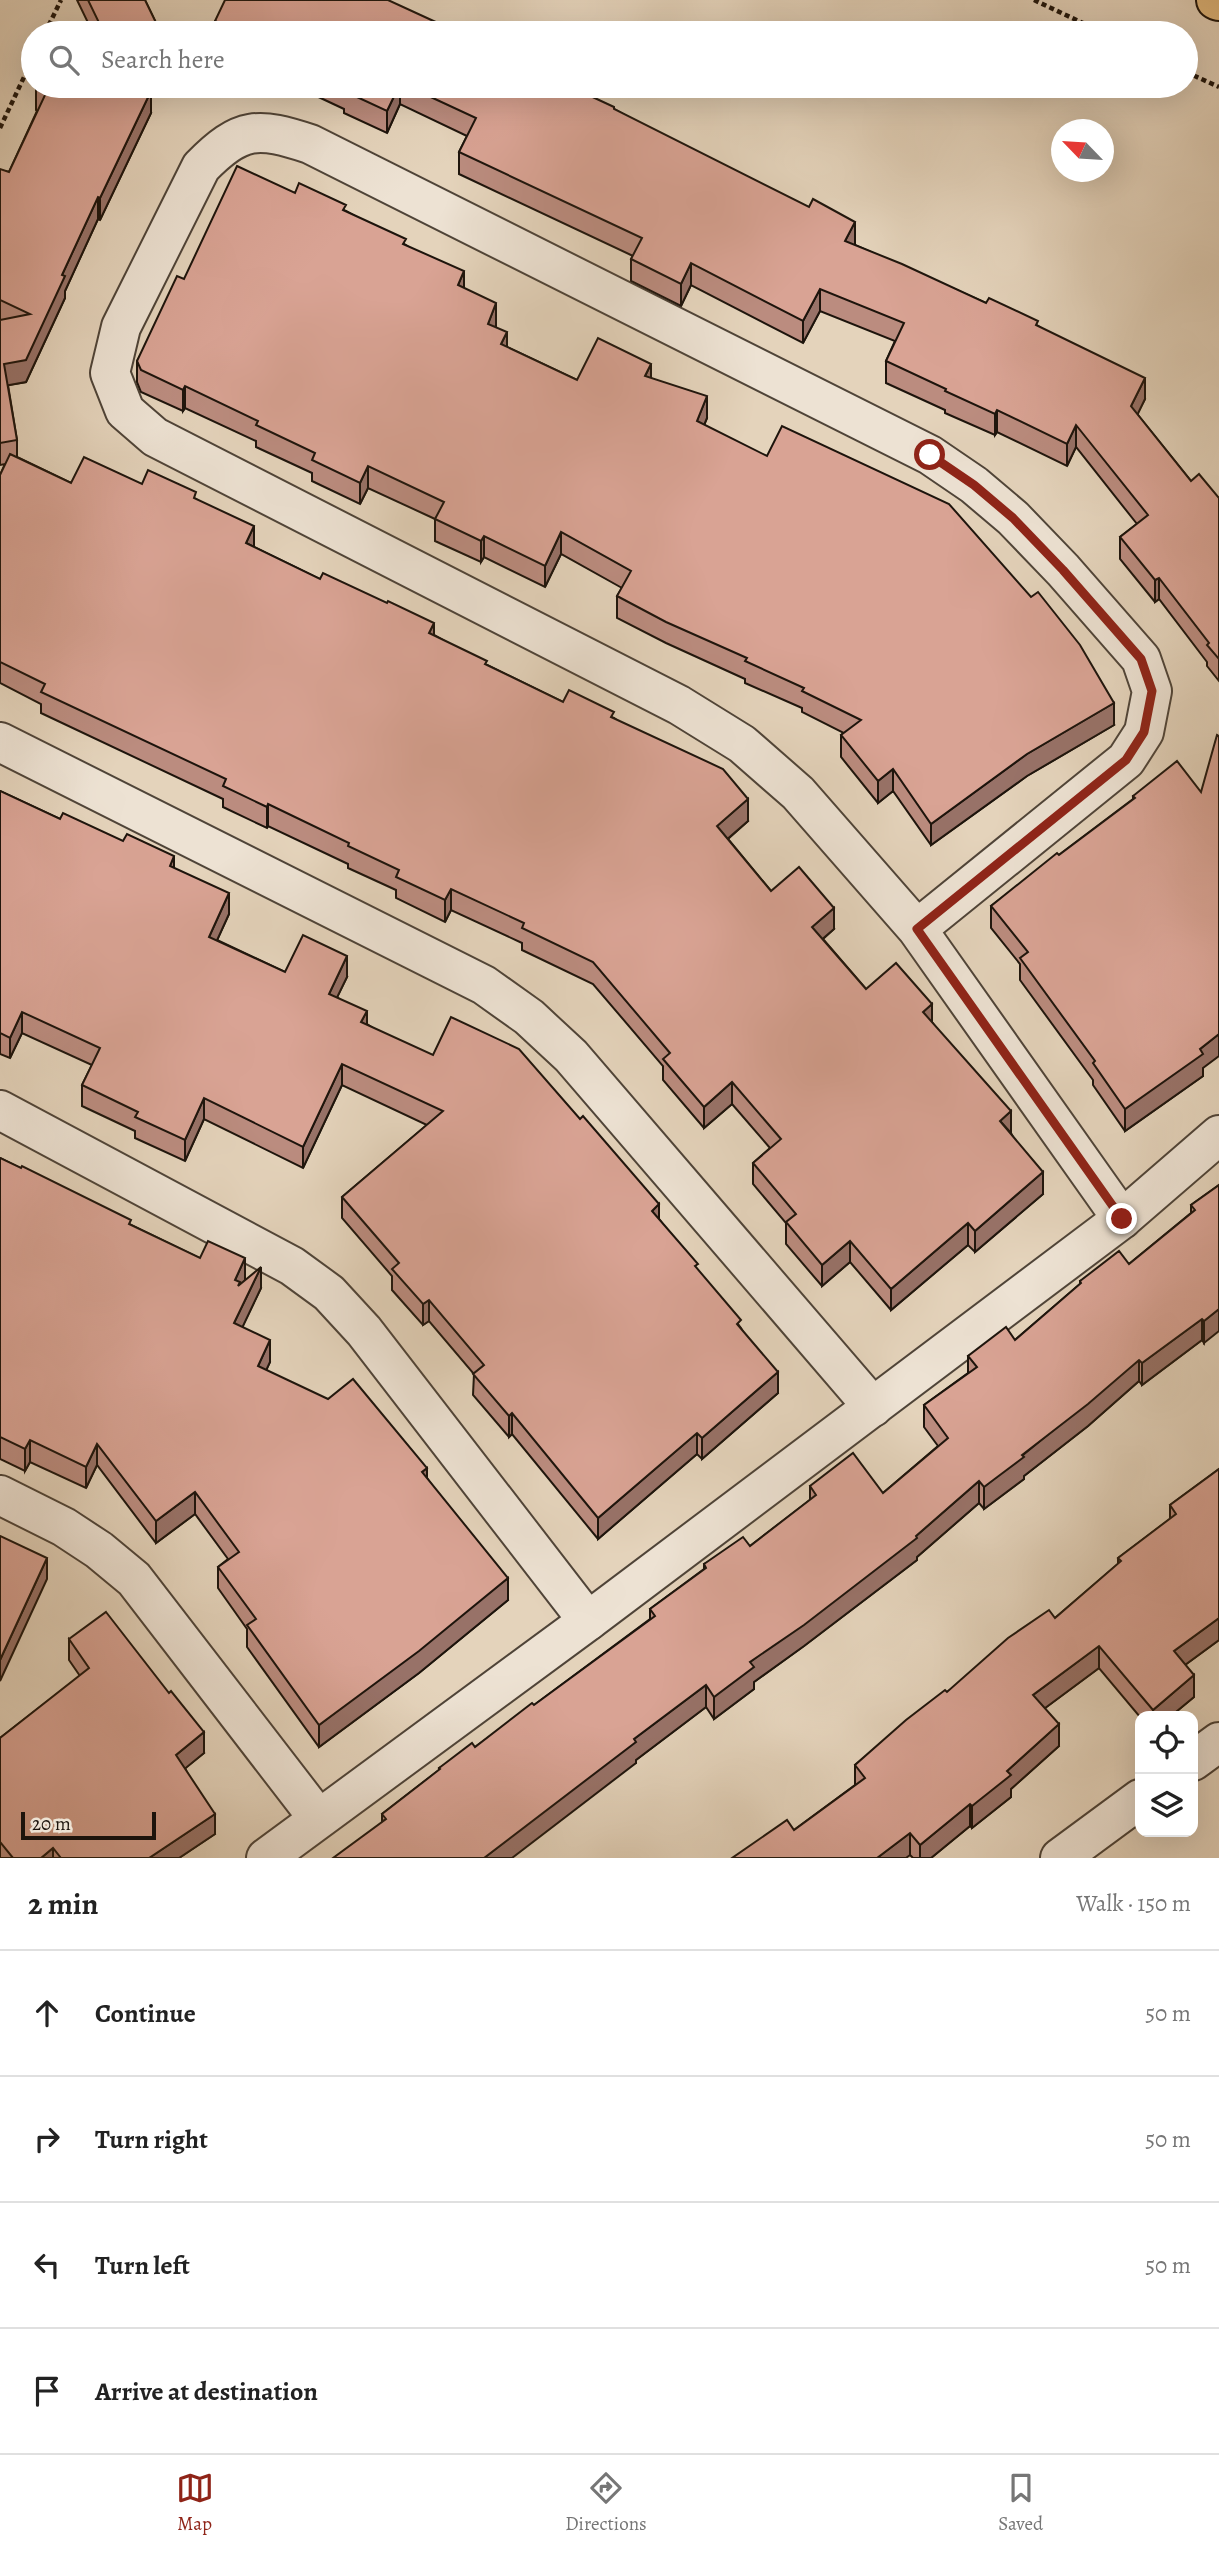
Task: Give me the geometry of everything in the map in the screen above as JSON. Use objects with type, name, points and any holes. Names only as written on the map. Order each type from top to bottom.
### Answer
[{"type":"street","points":[[917,929],[1126,760],[1144,732],[1152,691],[1141,659],[1072,580],[1013,518],[974,485],[930,455],[310,144],[277,134],[249,132],[221,145],[201,167],[121,327],[110,373],[125,411],[155,437],[679,705],[742,744],[798,793],[917,929],[1122,1219]]},
{"type":"street","points":[[0,742],[484,985],[529,1017],[571,1056],[873,1407]]},
{"type":"street","points":[[0,1110],[292,1266],[329,1293],[364,1331],[588,1621]]},
{"type":"street","points":[[266,1858],[588,1621],[1122,1219],[1219,1135]]},
{"type":"street","points":[[0,1495],[64,1527],[100,1550],[134,1579],[318,1818]]},
{"type":"street","points":[[1198,1757],[1219,1742]]},
{"type":"street","points":[[1059,1858],[1135,1803]]},
{"type":"path","points":[[51,21],[61,0]]},
{"type":"path","points":[[1034,0],[1079,21]]},
{"type":"path","points":[[1198,78],[1219,88]]},
{"type":"path","points":[[0,128],[21,83]]},
{"type":"building","points":[[88,0],[145,0],[155,21],[98,21]]},
{"type":"building","points":[[225,0],[388,0],[434,21],[215,21]]},
{"type":"building","points":[[44,98],[148,98],[100,198],[98,197],[26,360],[4,364],[17,440],[0,443],[0,320],[30,314],[0,300],[0,169],[9,172]]},
{"type":"building","points":[[359,98],[393,98],[387,111]]},
{"type":"building","points":[[433,98],[595,98],[809,207],[813,199],[855,222],[845,241],[986,303],[989,298],[1038,321],[1036,325],[1145,378],[1131,406],[1191,481],[1199,474],[1219,498],[1219,659],[1159,578],[1155,580],[1120,537],[1148,515],[1076,425],[1067,444],[997,410],[995,414],[886,361],[904,323],[820,289],[803,321],[691,263],[681,284],[631,259],[642,238],[459,152],[476,118]]},
{"type":"building","points":[[237,166],[295,193],[299,183],[346,205],[343,210],[406,239],[403,244],[464,271],[458,285],[496,303],[488,324],[507,332],[501,344],[577,380],[598,338],[651,364],[645,376],[707,396],[697,421],[767,456],[782,426],[949,504],[1031,597],[1038,592],[1080,645],[1114,703],[1027,754],[931,824],[893,769],[878,781],[841,735],[861,720],[802,691],[804,688],[745,661],[747,658],[666,622],[617,596],[631,571],[561,532],[545,566],[484,536],[481,541],[435,519],[444,502],[368,466],[360,483],[312,460],[315,453],[256,425],[258,421],[185,386],[183,390],[141,370],[137,361],[177,276],[184,279]]},
{"type":"building","points":[[10,454],[71,483],[84,457],[142,484],[148,470],[196,492],[194,498],[254,526],[246,543],[320,579],[323,573],[387,603],[388,601],[434,623],[429,633],[487,661],[485,664],[563,702],[569,690],[614,712],[611,717],[723,769],[748,799],[717,826],[771,891],[799,867],[834,908],[812,927],[866,989],[896,963],[932,1004],[923,1012],[1011,1111],[1000,1121],[1043,1172],[975,1231],[968,1223],[891,1289],[850,1241],[822,1265],[786,1222],[796,1214],[753,1163],[781,1139],[732,1082],[704,1107],[663,1059],[670,1053],[593,962],[522,928],[524,923],[451,889],[445,900],[396,877],[399,870],[268,804],[267,807],[223,786],[226,779],[41,692],[45,684],[0,662],[0,475]]},
{"type":"building","points":[[1217,735],[1219,1034],[1200,1049],[1203,1054],[1125,1109],[1093,1063],[1095,1061],[1020,958],[1028,952],[991,906],[1057,853],[1059,855],[1135,798],[1133,796],[1177,761],[1201,792]]},
{"type":"building","points":[[0,791],[60,819],[63,813],[123,841],[127,834],[174,856],[170,866],[229,893],[209,937],[285,972],[303,935],[347,956],[329,994],[367,1011],[361,1022],[433,1055],[451,1017],[519,1049],[580,1119],[583,1116],[659,1204],[652,1211],[698,1264],[695,1266],[741,1320],[737,1324],[778,1372],[702,1438],[697,1433],[598,1518],[512,1413],[509,1416],[473,1374],[484,1365],[429,1300],[423,1304],[392,1269],[399,1263],[342,1197],[443,1111],[342,1064],[303,1147],[204,1098],[185,1140],[135,1117],[138,1112],[82,1085],[100,1048],[22,1012],[10,1038],[0,1033]]},
{"type":"building","points":[[0,1158],[21,1168],[22,1166],[131,1220],[129,1224],[200,1258],[208,1241],[245,1258],[235,1280],[240,1282],[238,1286],[261,1267],[234,1323],[270,1340],[258,1366],[328,1399],[353,1379],[427,1468],[422,1472],[508,1578],[419,1651],[319,1725],[247,1625],[256,1619],[218,1567],[239,1552],[195,1492],[156,1521],[97,1444],[86,1467],[30,1440],[25,1449],[0,1437]]},
{"type":"building","points":[[1219,1185],[1219,1309],[1142,1363],[1139,1360],[1022,1455],[1024,1457],[984,1487],[979,1481],[916,1536],[917,1538],[804,1625],[750,1662],[754,1667],[714,1697],[706,1685],[484,1858],[333,1858],[386,1819],[382,1814],[472,1743],[475,1747],[655,1616],[650,1609],[706,1568],[704,1564],[743,1537],[750,1546],[816,1495],[810,1486],[853,1453],[883,1493],[948,1438],[924,1405],[977,1367],[968,1356],[1006,1327],[1015,1340],[1081,1283],[1080,1281],[1119,1251],[1129,1264],[1195,1210],[1191,1205]]},
{"type":"building","points":[[1219,1469],[1219,1618],[1174,1651],[1194,1675],[1153,1710],[1099,1646],[1033,1695],[1059,1724],[1007,1771],[1011,1775],[920,1845],[910,1833],[877,1858],[732,1858],[787,1820],[794,1830],[865,1778],[855,1765],[906,1720],[945,1690],[947,1692],[1008,1638],[1049,1610],[1055,1618],[1121,1561],[1118,1558],[1176,1514],[1170,1505]]},
{"type":"building","points":[[0,1536],[47,1558],[0,1660]]},
{"type":"building","points":[[106,1612],[169,1693],[171,1691],[204,1732],[176,1755],[215,1814],[149,1858],[61,1858],[53,1848],[41,1858],[13,1858],[0,1842],[0,1738],[89,1668],[69,1639]]},
{"type":"route","points":[[930,455],[974,485],[1013,518],[1063,570],[1141,659],[1152,691],[1144,732],[1126,760],[917,929],[1122,1219]]}]
